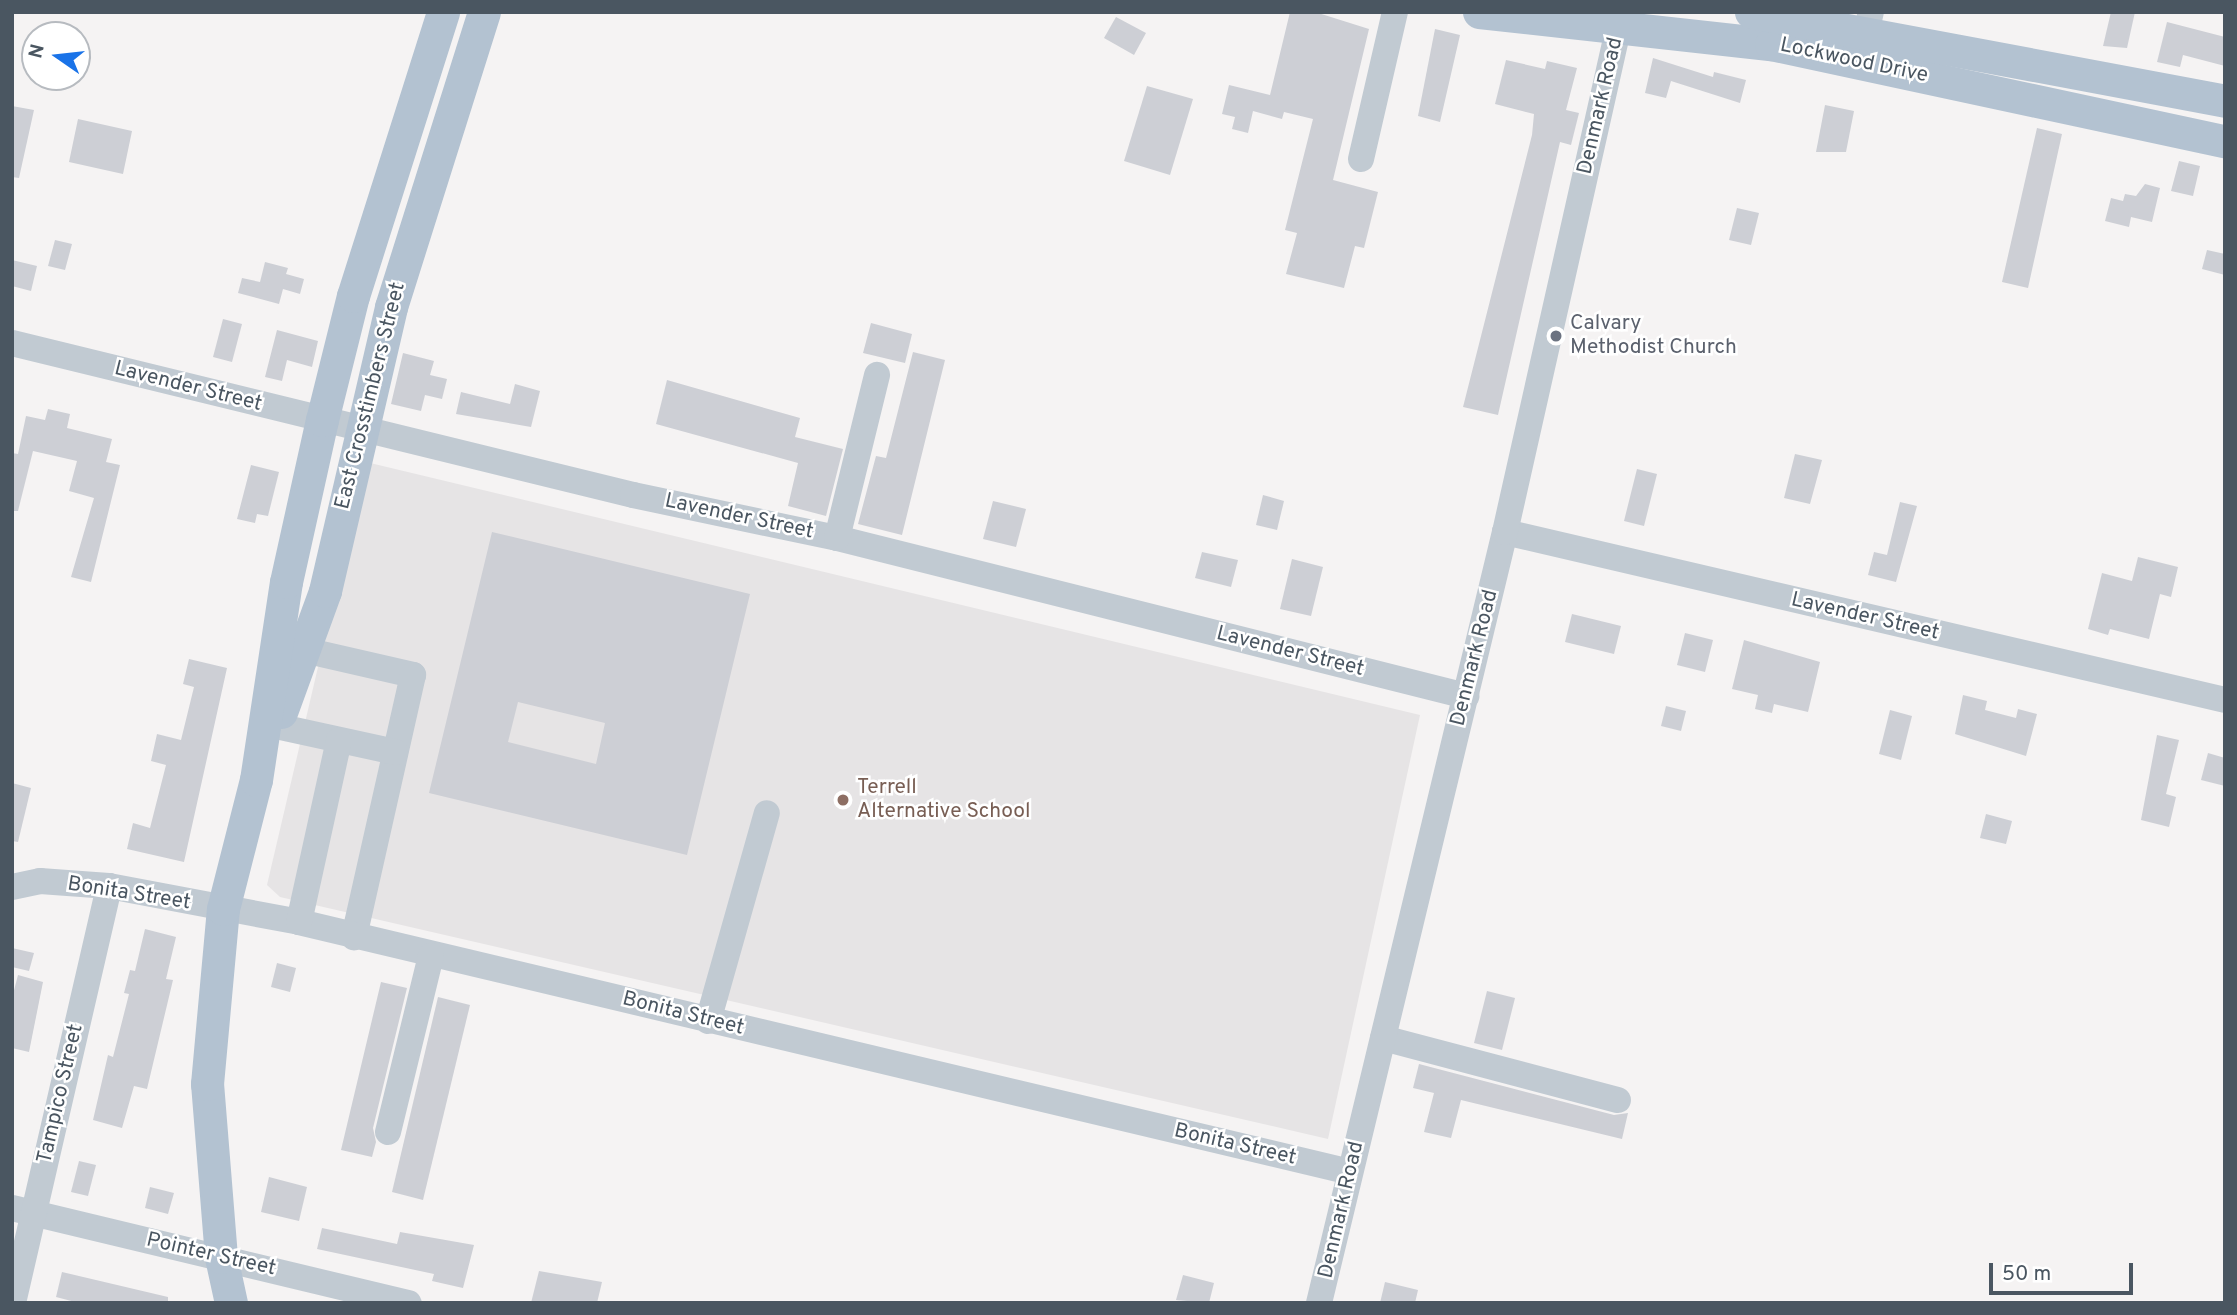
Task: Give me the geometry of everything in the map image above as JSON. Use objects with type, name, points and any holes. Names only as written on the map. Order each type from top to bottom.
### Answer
[{"type":"main road","name":"East Crosstimbers Street","points":[[231,1303],[221,1258],[206,1084],[223,909],[256,780],[286,582],[321,420],[353,296],[443,12]]},
{"type":"main road","name":"East Crosstimbers Street","points":[[256,780],[325,591],[359,429],[391,307],[456,108],[484,12]]},
{"type":"main road","name":"Lockwood Drive","points":[[1479,12],[1620,19],[1771,44],[1900,54],[2225,102]]},
{"type":"main road","name":"Lockwood Drive","points":[[1751,12],[1868,23],[1900,54],[2225,141]]},
{"type":"main road","points":[[419,92],[456,108]]},
{"type":"street","points":[[1361,159],[1395,12]]},
{"type":"street","name":"Denmark Road","points":[[1320,1303],[1505,532],[1620,19]]},
{"type":"street","name":"Lavender Street","points":[[12,343],[633,495],[837,538],[1465,696]]},
{"type":"street","points":[[837,538],[877,376]]},
{"type":"street","name":"Lavender Street","points":[[1505,532],[2225,700]]},
{"type":"street","points":[[303,650],[413,675],[354,937]]},
{"type":"street","points":[[276,726],[396,752]]},
{"type":"street","points":[[299,922],[339,740]]},
{"type":"street","points":[[708,1021],[767,813]]},
{"type":"street","name":"Bonita Street","points":[[12,887],[40,881],[109,886],[299,922],[431,956],[1350,1172]]},
{"type":"street","name":"Tampico Street","points":[[13,1303],[23,1211],[109,886]]},
{"type":"street","points":[[388,1132],[431,956]]},
{"type":"street","points":[[1383,1038],[1618,1100]]},
{"type":"street","name":"Pointer Street","points":[[23,1211],[409,1303]]},
{"type":"shaded area","name":"Terrell Alternative School","points":[[366,462],[1420,715],[1328,1139],[280,897],[267,885]]},
{"type":"building","points":[[1290,12],[1315,12],[1369,29],[1333,180],[1378,192],[1364,248],[1355,246],[1344,288],[1286,274],[1297,233],[1285,230],[1313,119],[1284,112],[1282,119],[1253,111],[1248,133],[1232,129],[1235,117],[1222,114],[1229,85],[1270,95]]},
{"type":"building","points":[[2111,12],[2135,12],[2127,48],[2103,46]]},
{"type":"building","points":[[1116,17],[1146,33],[1134,55],[1104,38]]},
{"type":"building","points":[[2167,22],[2225,37],[2225,66],[2183,55],[2180,67],[2157,62]]},
{"type":"building","points":[[1435,29],[1460,35],[1440,122],[1418,116]]},
{"type":"building","points":[[1653,58],[1713,77],[1714,72],[1746,80],[1740,103],[1671,81],[1666,98],[1645,93]]},
{"type":"building","points":[[1506,60],[1545,69],[1547,61],[1577,68],[1566,110],[1579,113],[1571,145],[1560,142],[1498,415],[1463,407],[1532,135],[1534,114],[1495,104]]},
{"type":"building","points":[[1147,86],[1193,99],[1170,175],[1124,161]]},
{"type":"building","points":[[1825,105],[1854,111],[1846,152],[1816,152]]},
{"type":"building","points":[[12,106],[34,110],[19,178],[12,177]]},
{"type":"building","points":[[78,119],[132,131],[123,174],[69,162]]},
{"type":"building","points":[[2037,128],[2062,134],[2028,288],[2002,282]]},
{"type":"building","points":[[2179,161],[2200,166],[2193,196],[2171,191]]},
{"type":"building","points":[[2145,184],[2160,188],[2152,222],[2131,217],[2129,227],[2105,221],[2111,198],[2123,201],[2125,194],[2136,196]]},
{"type":"building","points":[[1737,208],[1759,213],[1751,245],[1729,240]]},
{"type":"building","points":[[55,240],[72,244],[65,270],[48,266]]},
{"type":"building","points":[[2207,250],[2225,254],[2225,275],[2202,269]]},
{"type":"building","points":[[12,260],[37,266],[31,291],[12,286]]},
{"type":"building","points":[[265,262],[288,268],[286,274],[304,279],[300,294],[283,289],[279,304],[238,293],[242,278],[260,282]]},
{"type":"building","points":[[223,319],[242,324],[232,362],[213,357]]},
{"type":"building","points":[[871,323],[912,334],[905,363],[863,353]]},
{"type":"building","points":[[277,330],[318,341],[312,367],[287,360],[282,381],[265,377]]},
{"type":"building","points":[[913,352],[945,360],[902,535],[858,524],[876,456],[886,458]]},
{"type":"building","points":[[403,353],[434,361],[430,375],[447,379],[442,399],[425,395],[421,411],[391,404]]},
{"type":"building","points":[[667,380],[800,418],[795,437],[843,449],[826,516],[788,506],[798,463],[656,424]]},
{"type":"building","points":[[515,384],[540,391],[531,427],[456,414],[461,392],[510,404]]},
{"type":"building","points":[[48,409],[70,414],[67,428],[112,439],[106,462],[120,465],[91,582],[71,577],[94,498],[69,491],[77,461],[33,451],[18,511],[12,511],[12,453],[18,454],[26,416],[45,420]]},
{"type":"building","points":[[1795,454],[1822,460],[1810,504],[1784,498]]},
{"type":"building","points":[[251,465],[279,472],[268,516],[257,514],[255,523],[237,519]]},
{"type":"building","points":[[1637,469],[1657,474],[1644,526],[1624,521]]},
{"type":"building","points":[[1263,495],[1284,501],[1277,530],[1256,525]]},
{"type":"building","points":[[993,501],[1026,509],[1016,547],[983,539]]},
{"type":"building","points":[[1900,502],[1917,506],[1896,582],[1868,575],[1874,552],[1887,555]]},
{"type":"building","points":[[492,532],[750,594],[687,855],[429,793]],"holes":[[[518,702],[605,723],[596,764],[508,742]]]},
{"type":"building","points":[[1202,552],[1238,560],[1231,587],[1195,578]]},
{"type":"building","points":[[2138,557],[2178,567],[2171,597],[2160,594],[2149,639],[2110,629],[2108,635],[2088,629],[2102,573],[2132,581]]},
{"type":"building","points":[[1292,559],[1323,567],[1311,616],[1280,609]]},
{"type":"building","points":[[1572,614],[1621,626],[1614,654],[1565,642]]},
{"type":"building","points":[[1685,633],[1713,640],[1705,672],[1677,665]]},
{"type":"building","points":[[1744,640],[1820,662],[1808,712],[1774,704],[1772,713],[1755,709],[1758,695],[1732,689]]},
{"type":"building","points":[[189,659],[227,668],[184,862],[127,849],[133,823],[150,828],[166,765],[151,761],[157,734],[181,740],[194,687],[183,684]]},
{"type":"building","points":[[1963,695],[1987,701],[1985,710],[2016,718],[2018,709],[2037,714],[2026,756],[1955,734]]},
{"type":"building","points":[[1666,706],[1686,711],[1681,731],[1661,726]]},
{"type":"building","points":[[1890,710],[1912,716],[1901,760],[1879,754]]},
{"type":"building","points":[[2157,735],[2179,740],[2166,794],[2176,797],[2169,827],[2141,820]]},
{"type":"building","points":[[2208,753],[2225,758],[2225,786],[2201,780]]},
{"type":"building","points":[[12,783],[31,788],[18,842],[12,841]]},
{"type":"building","points":[[1986,814],[2012,821],[2006,844],[1980,838]]},
{"type":"building","points":[[145,929],[176,937],[166,979],[173,980],[147,1089],[134,1086],[122,1128],[93,1120],[108,1055],[113,1057],[129,994],[124,993],[130,970],[135,971]]},
{"type":"building","points":[[12,948],[34,953],[29,971],[12,967]]},
{"type":"building","points":[[277,963],[296,968],[290,992],[271,987]]},
{"type":"building","points":[[18,975],[43,982],[29,1052],[12,1048],[12,998]]},
{"type":"building","points":[[381,982],[407,988],[373,1128],[376,1142],[372,1157],[341,1150]]},
{"type":"building","points":[[1487,991],[1515,998],[1502,1050],[1474,1043]]},
{"type":"building","points":[[438,997],[470,1005],[423,1200],[392,1192]]},
{"type":"building","points":[[1419,1064],[1614,1115],[1628,1113],[1622,1139],[1461,1100],[1451,1138],[1424,1132],[1434,1093],[1413,1088]]},
{"type":"building","points":[[79,1161],[96,1165],[88,1196],[71,1192]]},
{"type":"building","points":[[269,1177],[307,1187],[299,1221],[261,1212]]},
{"type":"building","points":[[150,1187],[174,1193],[168,1214],[145,1208]]},
{"type":"building","points":[[322,1228],[397,1244],[400,1232],[474,1245],[463,1288],[432,1281],[434,1274],[317,1249]]},
{"type":"building","points":[[539,1271],[602,1282],[597,1303],[531,1303]]},
{"type":"building","points":[[62,1272],[168,1297],[168,1303],[79,1303],[56,1297]]},
{"type":"building","points":[[1183,1275],[1214,1283],[1209,1303],[1176,1300]]},
{"type":"building","points":[[1385,1282],[1418,1290],[1415,1303],[1380,1303]]},
{"type":"place","name":"Calvary Methodist Church","points":[[1556,336]]},
{"type":"place","name":"Terrell Alternative School","points":[[843,800]]}]
